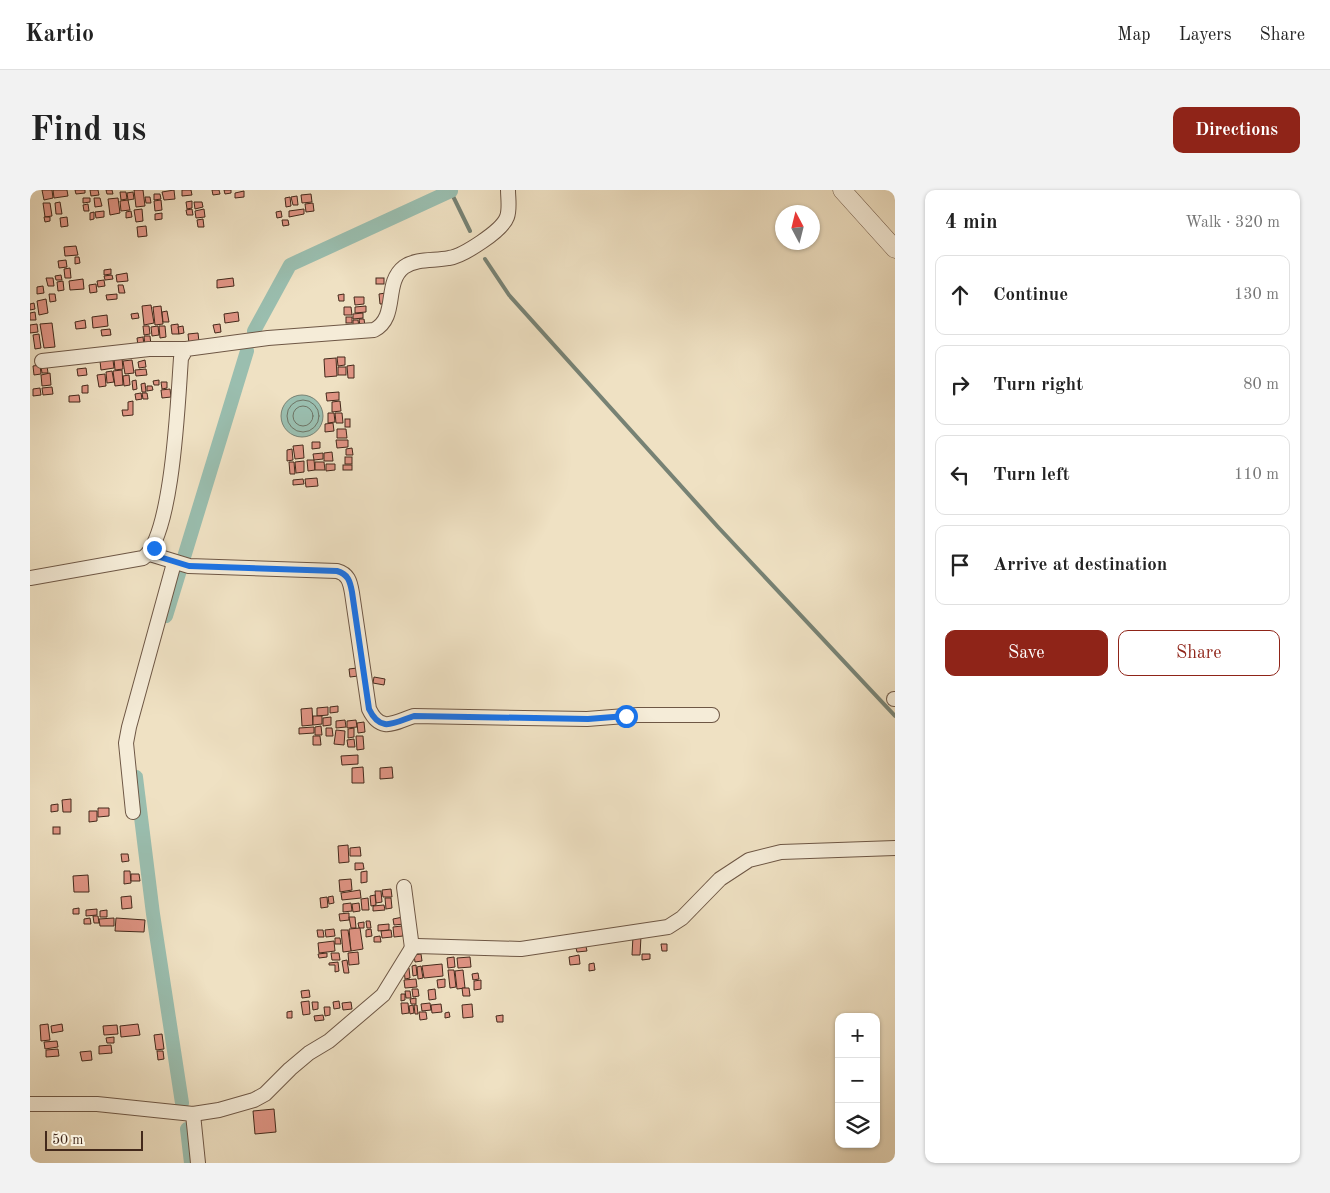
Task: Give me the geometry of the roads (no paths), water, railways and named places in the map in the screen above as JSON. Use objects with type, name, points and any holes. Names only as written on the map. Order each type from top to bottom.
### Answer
[{"type":"street","points":[[42,361],[149,349],[186,349],[268,338],[374,330],[383,326],[388,317],[396,274],[404,267],[417,262],[450,258],[460,254],[501,228],[507,217],[508,190]]},
{"type":"street","points":[[842,190],[895,249]]},
{"type":"street","points":[[30,578],[144,558],[150,554],[159,532],[169,483],[181,358],[186,349]]},
{"type":"street","points":[[150,554],[180,565],[337,571],[345,573],[350,580],[369,709],[372,716],[380,723],[390,725],[414,716],[588,719],[638,715],[712,715]]},
{"type":"street","points":[[133,812],[126,743],[129,727],[180,565]]},
{"type":"street","points":[[30,1104],[97,1104],[193,1114],[245,1103],[265,1094],[290,1068],[329,1041],[382,996],[412,948],[417,946],[521,948],[668,927],[682,918],[720,879],[750,860],[781,852],[895,848]]},
{"type":"street","points":[[404,887],[412,948]]},
{"type":"street","points":[[193,1114],[198,1163]]},
{"type":"water","points":[[306,395],[314,398],[320,404],[323,416],[320,428],[314,434],[298,437],[290,434],[284,428],[281,412],[284,404],[290,398]]},
{"type":"waterway","points":[[450,190],[470,231]]},
{"type":"waterway","points":[[254,331],[290,265],[451,191]]},
{"type":"waterway","points":[[485,259],[509,295],[718,527],[895,716]]},
{"type":"waterway","points":[[166,616],[247,351]]},
{"type":"waterway","points":[[136,777],[153,914],[182,1103]]},
{"type":"waterway","points":[[187,1129],[191,1163]]}]
